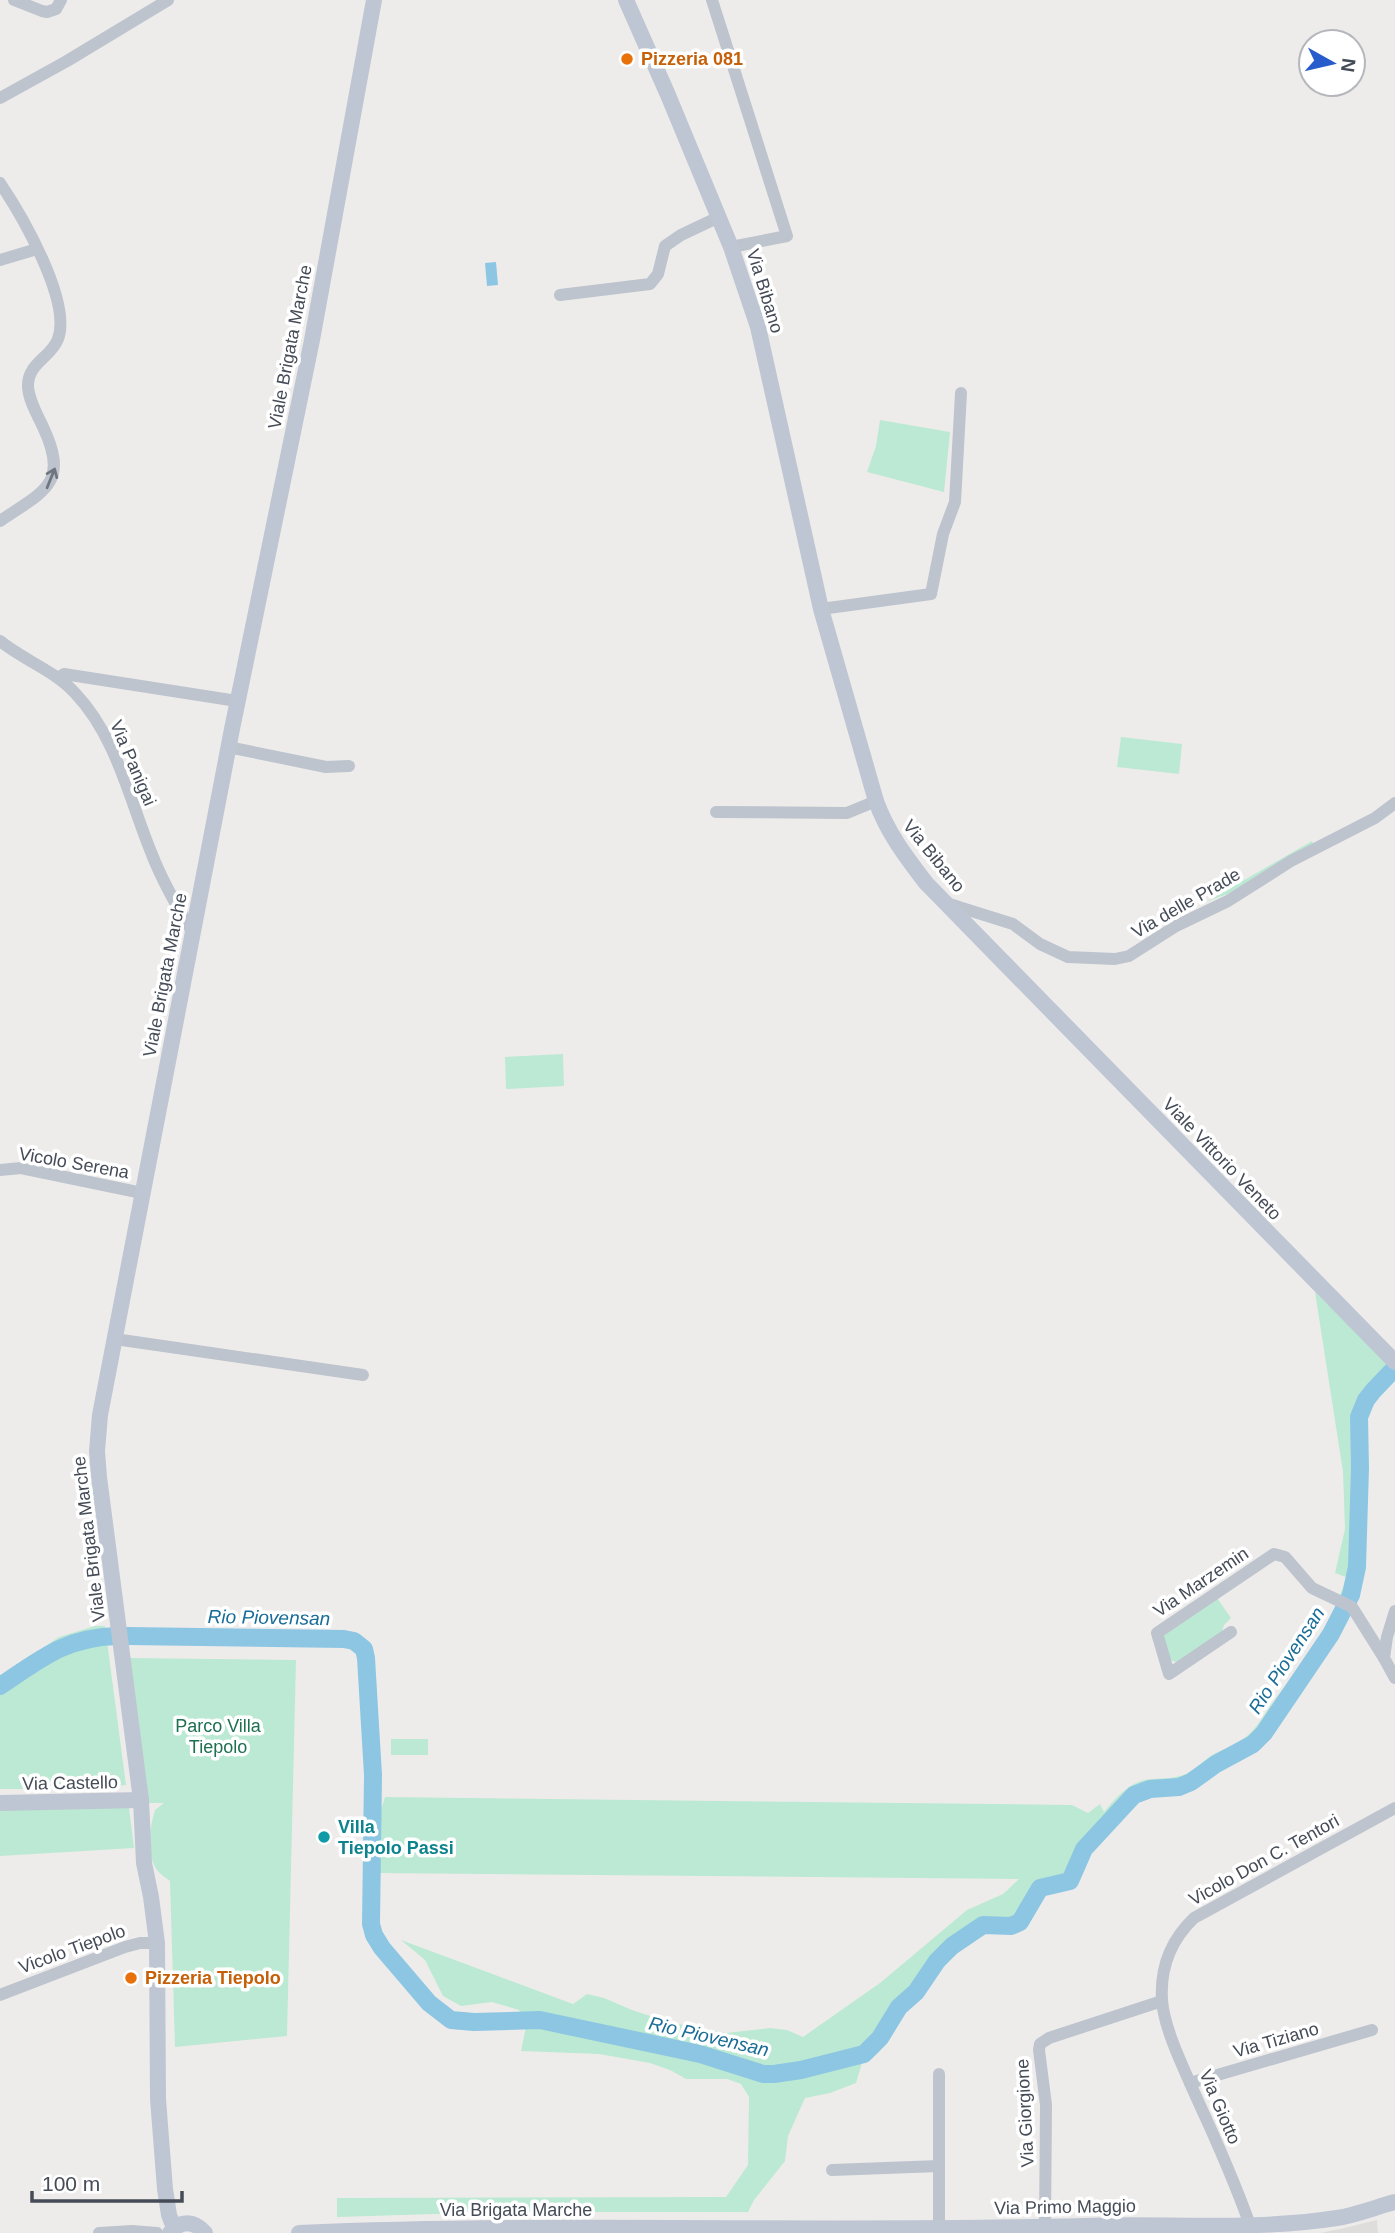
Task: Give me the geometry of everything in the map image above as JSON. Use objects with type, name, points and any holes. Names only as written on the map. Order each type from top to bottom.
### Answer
[{"type":"street","points":[[14,0],[47,12],[56,9],[61,0]]},
{"type":"street","points":[[0,98],[168,0]]},
{"type":"street","name":"Viale Brigata Marche","points":[[175,2225],[165,2189],[158,2099],[157,1943],[144,1863],[141,1800],[97,1451],[100,1415],[237,701],[312,340],[374,0]]},
{"type":"street","name":"Via Bibano","points":[[626,0],[719,217],[758,327],[821,609],[885,825],[926,883],[1023,983]]},
{"type":"street","points":[[712,0],[787,236],[731,247]]},
{"type":"street","points":[[0,183],[18,210],[37,249],[52,286],[60,328],[54,347],[32,370],[28,387],[30,398],[51,446],[55,466],[51,482],[46,489],[0,520]]},
{"type":"street","points":[[560,295],[650,284],[658,274],[665,246],[681,235],[719,217]]},
{"type":"street","points":[[0,260],[37,249]]},
{"type":"street","points":[[821,609],[931,594],[943,534],[955,502],[961,393]]},
{"type":"street","name":"Via Panigai","points":[[0,640],[65,683],[87,707],[101,728],[115,755],[151,853],[171,897],[193,933]]},
{"type":"street","points":[[61,676],[64,674],[237,701]]},
{"type":"street","points":[[228,747],[326,766],[349,766]]},
{"type":"street","points":[[716,812],[847,813],[876,801]]},
{"type":"street","name":"Via delle Prade","points":[[946,903],[1013,924],[1040,944],[1068,957],[1115,959],[1141,950],[1176,926],[1227,901],[1264,877],[1374,818],[1395,803]]},
{"type":"street","name":"Viale Vittorio Veneto","points":[[1023,983],[1395,1362]]},
{"type":"street","name":"Vicolo Serena","points":[[0,1170],[20,1168],[142,1194]]},
{"type":"street","points":[[115,1339],[363,1375]]},
{"type":"street","name":"Via Marzemin","points":[[1231,1632],[1169,1674],[1157,1633],[1274,1554],[1285,1557],[1312,1588],[1352,1607],[1384,1658]]},
{"type":"street","points":[[1395,1611],[1384,1658],[1395,1678]]},
{"type":"street","name":"Via Castello","points":[[0,1803],[141,1800]]},
{"type":"street","name":"Vicolo Don C. Tentori","points":[[1163,2001],[1167,1960],[1177,1936],[1194,1918],[1395,1808]]},
{"type":"street","name":"Vicolo Tiepolo","points":[[0,1995],[125,1947],[140,1943],[157,1943]]},
{"type":"street","name":"Via Giotto","points":[[1163,2001],[1167,2020],[1190,2083],[1250,2225]]},
{"type":"street","name":"Via Giorgione","points":[[1045,2227],[1045,2105],[1040,2044],[1049,2038],[1163,2001]]},
{"type":"street","name":"Via Tiziano","points":[[1190,2083],[1372,2030]]},
{"type":"street","points":[[939,2074],[939,2228]]},
{"type":"street","points":[[832,2170],[939,2166]]},
{"type":"street","name":"Via Primo Maggio","points":[[734,2229],[1119,2229],[1250,2225],[1335,2218],[1395,2202]]},
{"type":"street","points":[[175,2225],[196,2225],[205,2233]]},
{"type":"street","name":"Via Brigata Marche","points":[[299,2233],[484,2228],[734,2229]]},
{"type":"street","points":[[99,2233],[155,2233]]},
{"type":"shaded area","points":[[1377,2220],[1378,2233],[1320,2233],[1340,2229]]},
{"type":"green space","points":[[880,420],[950,432],[944,492],[867,472],[876,446]]},
{"type":"green space","points":[[1121,737],[1182,744],[1179,774],[1117,767]]},
{"type":"green space","points":[[1312,841],[1314,845],[1257,883],[1206,902]]},
{"type":"green space","points":[[563,1054],[564,1086],[506,1089],[505,1057]]},
{"type":"green space","points":[[1315,1292],[1395,1369],[1395,1377],[1374,1400],[1366,1418],[1368,1467],[1365,1563],[1358,1597],[1338,1636],[1299,1697],[1270,1737],[1257,1750],[1219,1770],[1196,1788],[1180,1794],[1152,1796],[1137,1801],[1091,1851],[1074,1887],[1045,1893],[1021,1930],[985,1931],[957,1951],[943,1964],[930,1986],[897,2022],[879,2052],[862,2063],[856,2083],[830,2093],[805,2098],[788,2136],[785,2161],[754,2200],[748,2212],[500,2212],[337,2217],[337,2198],[726,2197],[748,2165],[749,2097],[741,2084],[727,2079],[686,2079],[650,2063],[599,2054],[521,2051],[526,2027],[519,2010],[492,2002],[461,2006],[443,1996],[425,1960],[401,1940],[573,2004],[587,1994],[669,2022],[726,2033],[770,2028],[787,2030],[803,2037],[880,1983],[967,1910],[1003,1894],[1019,1879],[376,1873],[379,1816],[385,1797],[1072,1805],[1088,1813],[1100,1804],[1104,1812],[1124,1791],[1136,1783],[1188,1773],[1251,1732],[1316,1642],[1334,1610],[1346,1577],[1335,1573],[1345,1529],[1343,1472]]},
{"type":"green space","points":[[1217,1598],[1231,1618],[1224,1625],[1221,1635],[1176,1662],[1170,1660],[1163,1636]]},
{"type":"green space","points":[[95,1626],[105,1626],[126,1785],[91,1789],[0,1789],[0,1677],[59,1637]]},
{"type":"green space","name":"Parco Villa Tiepolo","points":[[129,1658],[296,1660],[287,2036],[175,2047],[170,1881],[157,1870],[150,1848],[155,1810],[164,1803],[149,1803]]},
{"type":"green space","points":[[391,1739],[428,1739],[428,1755],[391,1755]]},
{"type":"green space","points":[[128,1800],[134,1848],[0,1856],[0,1804]]},
{"type":"water","points":[[496,262],[498,285],[487,286],[485,263]]},
{"type":"waterway","name":"Rio Piovensan","points":[[127,1636],[344,1639],[354,1641],[364,1649],[373,1775],[371,1924],[382,1948],[429,2003],[451,2020],[540,2020],[700,2054],[763,2074],[801,2070],[864,2054],[880,2038],[899,2007],[916,1992],[937,1961],[952,1946],[983,1925],[1011,1926],[1020,1922],[1040,1888],[1070,1881],[1084,1849],[1134,1795],[1150,1789],[1179,1787],[1191,1782],[1216,1764],[1253,1744],[1264,1733],[1331,1634],[1351,1595],[1357,1567],[1359,1417],[1366,1400],[1395,1368]]},
{"type":"waterway","name":"Rio Piovensan","points":[[0,1686],[41,1659],[67,1646],[116,1636]]},
{"type":"place","name":"Pizzeria 081","points":[[627,59]]},
{"type":"place","name":"Villa Tiepolo Passi","points":[[324,1837]]},
{"type":"place","name":"Pizzeria Tiepolo","points":[[131,1978]]}]
